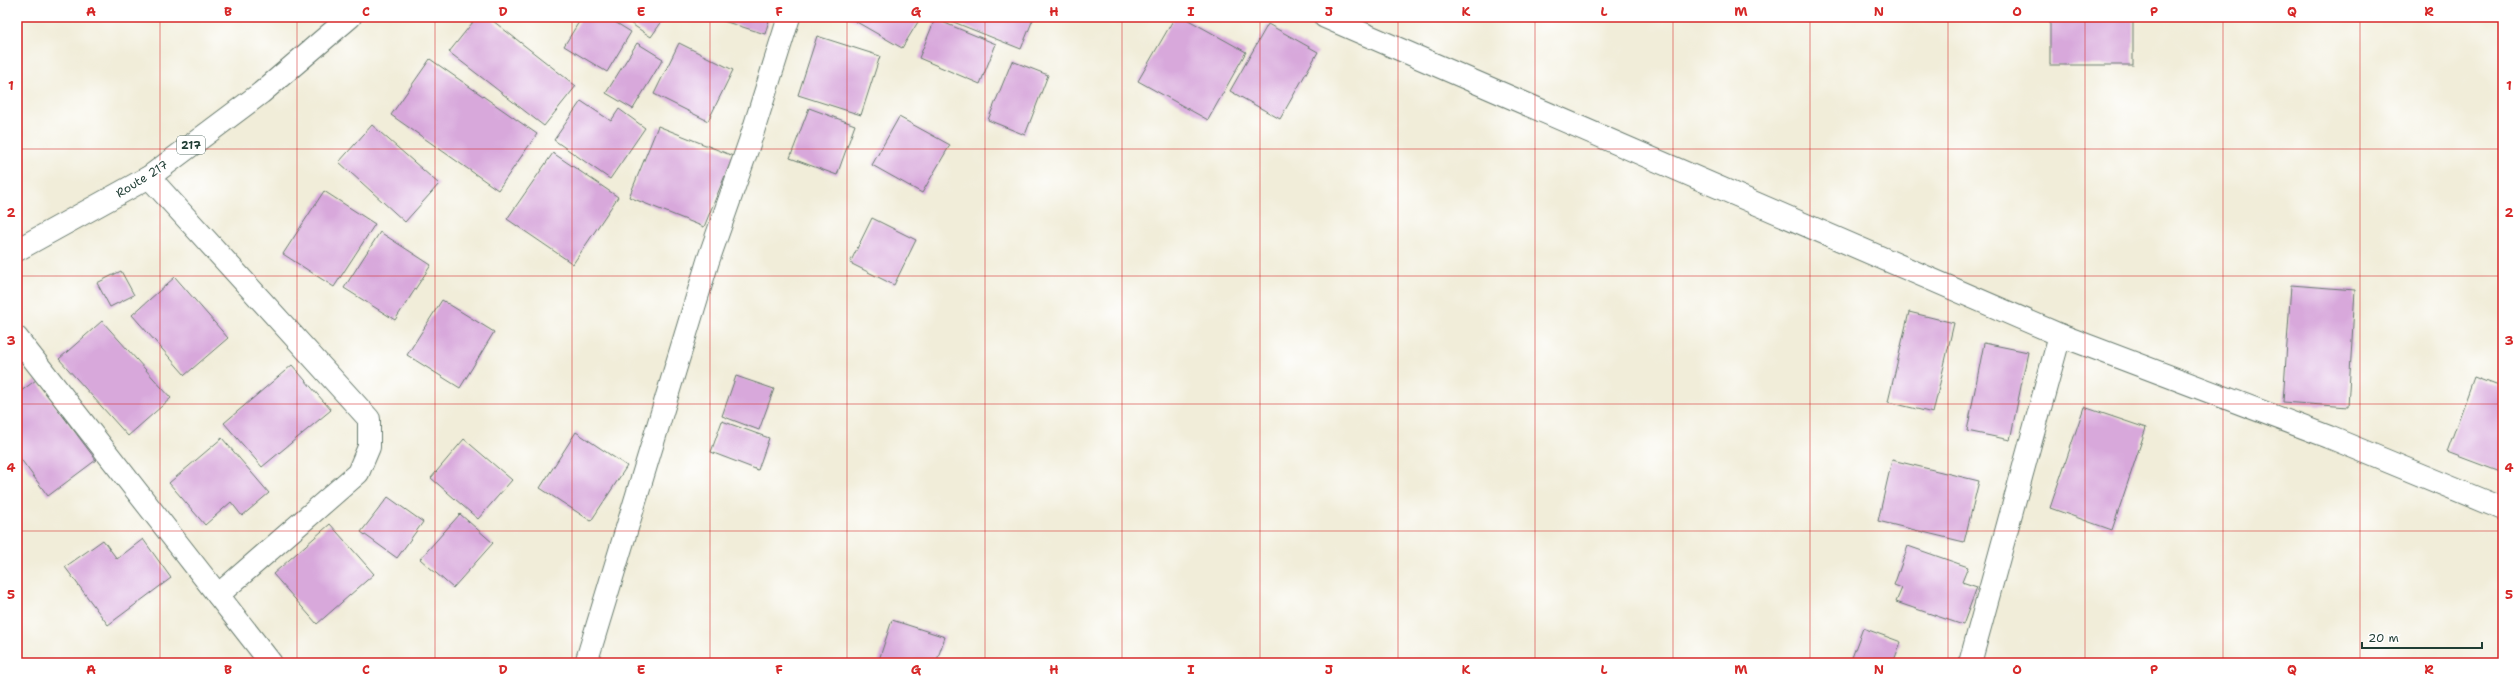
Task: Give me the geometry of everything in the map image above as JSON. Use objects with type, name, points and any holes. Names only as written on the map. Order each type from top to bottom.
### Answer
[{"type":"street","name":"Route 217","points":[[17,250],[149,176],[261,93],[350,17]]},
{"type":"street","points":[[586,663],[708,261],[749,144],[789,17]]},
{"type":"street","points":[[1325,17],[2060,335],[2328,438],[2503,509]]},
{"type":"street","points":[[149,176],[369,419],[370,447],[358,473],[218,595]]},
{"type":"street","points":[[1970,663],[2060,335]]},
{"type":"street","points":[[17,338],[271,663]]},
{"type":"building","points":[[477,17],[488,17],[576,86],[544,126],[449,52]]},
{"type":"building","points":[[582,17],[607,17],[631,32],[607,72],[564,46]]},
{"type":"building","points":[[621,17],[665,17],[651,37]]},
{"type":"building","points":[[717,17],[770,17],[765,34],[717,19]]},
{"type":"building","points":[[848,17],[921,17],[902,48]]},
{"type":"building","points":[[941,17],[1034,17],[1021,49]]},
{"type":"building","points":[[1175,17],[1183,17],[1246,52],[1208,120],[1138,81]]},
{"type":"building","points":[[2050,17],[2133,17],[2133,65],[2050,65]]},
{"type":"building","points":[[935,19],[996,44],[980,84],[919,58]]},
{"type":"building","points":[[1268,24],[1318,52],[1280,119],[1230,91]]},
{"type":"building","points":[[817,36],[880,56],[861,115],[798,95]]},
{"type":"building","points":[[637,43],[663,59],[633,109],[606,93]]},
{"type":"building","points":[[679,43],[733,70],[708,121],[654,94]]},
{"type":"building","points":[[430,59],[537,134],[498,190],[391,115]]},
{"type":"building","points":[[1012,61],[1048,75],[1025,135],[988,120]]},
{"type":"building","points":[[581,101],[611,121],[619,109],[645,128],[610,179],[554,140]]},
{"type":"building","points":[[809,108],[855,125],[837,175],[790,158]]},
{"type":"building","points":[[899,117],[950,145],[922,193],[872,165]]},
{"type":"building","points":[[372,125],[439,184],[405,222],[339,162]]},
{"type":"building","points":[[658,126],[733,156],[704,227],[629,197]]},
{"type":"building","points":[[553,153],[618,197],[573,264],[507,219]]},
{"type":"building","points":[[324,191],[375,224],[334,287],[283,254]]},
{"type":"building","points":[[872,218],[916,240],[894,285],[850,263]]},
{"type":"building","points":[[380,232],[431,265],[395,320],[344,288]]},
{"type":"building","points":[[121,271],[134,295],[110,307],[97,283]]},
{"type":"building","points":[[175,277],[228,338],[185,375],[132,315]]},
{"type":"building","points":[[2291,285],[2355,290],[2348,407],[2283,402]]},
{"type":"building","points":[[442,300],[494,332],[460,388],[407,355]]},
{"type":"building","points":[[1909,312],[1954,323],[1933,413],[1888,402]]},
{"type":"building","points":[[102,321],[171,398],[128,436],[59,359]]},
{"type":"building","points":[[1984,343],[2028,352],[2010,440],[1967,431]]},
{"type":"building","points":[[292,365],[331,410],[262,467],[224,423]]},
{"type":"building","points":[[736,376],[774,389],[759,430],[722,416]]},
{"type":"building","points":[[2474,377],[2503,388],[2503,473],[2447,452]]},
{"type":"building","points":[[36,380],[96,460],[48,496],[17,454],[17,394]]},
{"type":"building","points":[[2084,407],[2146,428],[2112,530],[2050,508]]},
{"type":"building","points":[[722,421],[769,438],[758,470],[711,452]]},
{"type":"building","points":[[576,432],[627,466],[591,521],[540,488]]},
{"type":"building","points":[[222,438],[269,493],[242,516],[231,502],[205,525],[169,483]]},
{"type":"building","points":[[464,439],[512,480],[478,519],[431,478]]},
{"type":"building","points":[[1892,460],[1979,481],[1964,542],[1878,521]]},
{"type":"building","points":[[388,497],[423,522],[397,558],[361,532]]},
{"type":"building","points":[[460,514],[493,543],[453,588],[420,559]]},
{"type":"building","points":[[330,524],[374,574],[317,624],[273,574]]},
{"type":"building","points":[[143,539],[171,578],[108,625],[65,567],[103,540],[117,559]]},
{"type":"building","points":[[1908,546],[1968,567],[1962,582],[1977,587],[1963,625],[1896,602],[1902,588],[1894,585]]},
{"type":"building","points":[[892,620],[945,637],[936,663],[878,663]]},
{"type":"building","points":[[1863,628],[1901,642],[1893,663],[1850,663]]}]
